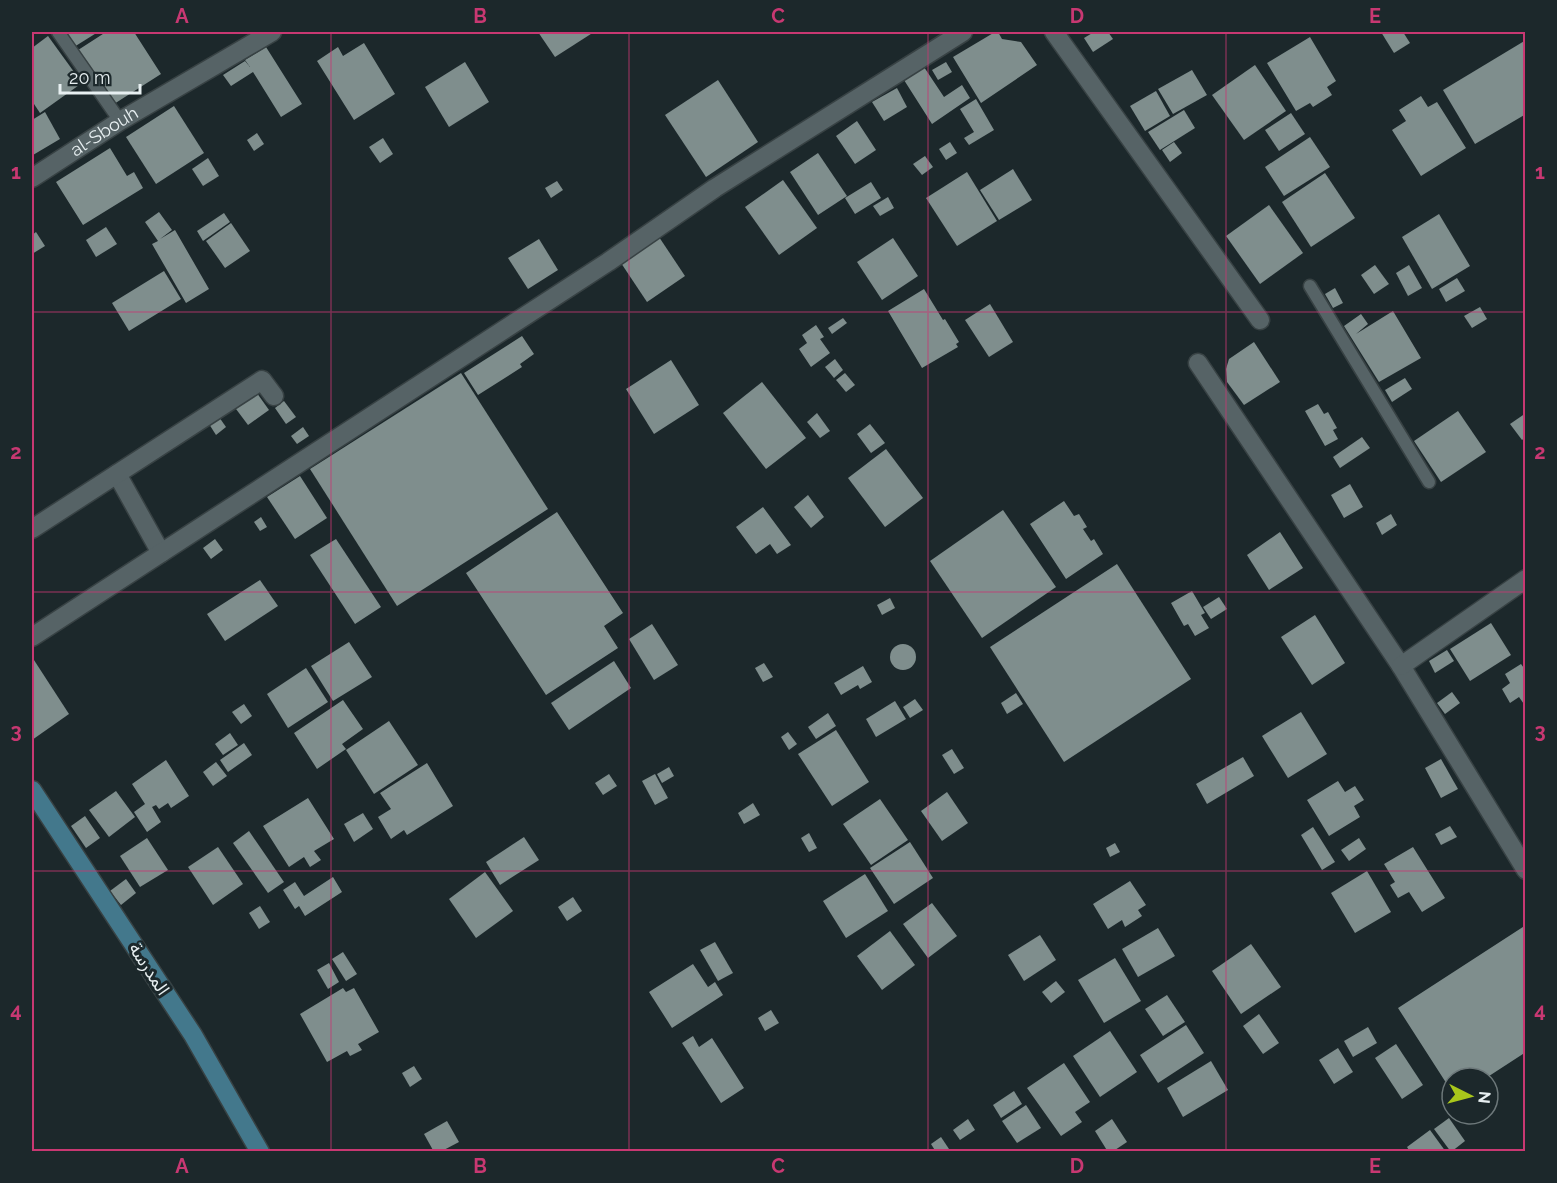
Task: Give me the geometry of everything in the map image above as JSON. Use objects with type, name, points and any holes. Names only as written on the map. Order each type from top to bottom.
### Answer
[{"type":"street","name":"al-Sbouh","points":[[32,178],[120,122],[272,32]]},
{"type":"street","points":[[32,637],[608,262],[715,188],[963,32]]},
{"type":"street","points":[[1054,32],[1260,320]]},
{"type":"street","points":[[1198,363],[1401,666],[1526,870]]},
{"type":"street","points":[[32,529],[262,380],[274,396]]},
{"type":"street","points":[[117,474],[161,553]]},
{"type":"street","points":[[1401,666],[1526,579]]},
{"type":"street","name":"المدرسة","points":[[32,790],[193,1035],[260,1152]]},
{"type":"lane","points":[[58,32],[120,122]]},
{"type":"lane","points":[[1310,286],[1429,482]]},
{"type":"building","points":[[64,32],[98,32],[74,47]]},
{"type":"building","points":[[106,32],[134,32],[161,74],[114,104],[98,78],[94,81],[75,52]]},
{"type":"building","points":[[538,32],[594,32],[555,57]]},
{"type":"building","points":[[998,32],[1002,39],[1021,42],[1037,65],[981,103],[953,57]]},
{"type":"building","points":[[1094,32],[1108,32],[1113,39],[1093,52],[1084,38]]},
{"type":"building","points":[[1381,32],[1403,32],[1410,43],[1394,53]]},
{"type":"building","points":[[48,36],[82,83],[40,113],[32,101],[32,48]]},
{"type":"building","points":[[1310,37],[1336,81],[1327,87],[1332,95],[1313,107],[1310,103],[1296,111],[1267,63]]},
{"type":"building","points":[[1526,40],[1526,114],[1475,144],[1443,90]]},
{"type":"building","points":[[364,43],[395,94],[354,120],[317,61],[338,47],[343,56]]},
{"type":"building","points":[[266,47],[302,104],[281,117],[253,72],[231,86],[223,75],[245,61],[250,67],[245,60]]},
{"type":"building","points":[[465,62],[489,102],[449,127],[425,87]]},
{"type":"building","points":[[946,62],[952,72],[938,80],[932,70]]},
{"type":"building","points":[[1255,65],[1286,111],[1244,140],[1212,95]]},
{"type":"building","points":[[924,67],[944,97],[962,85],[970,98],[932,124],[904,80]]},
{"type":"building","points":[[1192,70],[1207,95],[1173,114],[1158,89]]},
{"type":"building","points":[[718,80],[758,142],[706,177],[665,115]]},
{"type":"building","points":[[897,88],[907,107],[884,121],[872,102]]},
{"type":"building","points":[[1156,91],[1170,116],[1145,131],[1130,106]]},
{"type":"building","points":[[1421,96],[1428,107],[1437,102],[1466,148],[1421,176],[1392,130],[1406,121],[1399,110]]},
{"type":"building","points":[[976,99],[994,130],[969,145],[964,138],[974,132],[960,109]]},
{"type":"building","points":[[174,106],[204,153],[156,184],[126,137]]},
{"type":"building","points":[[1184,110],[1195,128],[1160,150],[1148,132]]},
{"type":"building","points":[[45,112],[60,139],[33,155],[32,120]]},
{"type":"building","points":[[1291,113],[1305,134],[1279,151],[1265,130]]},
{"type":"building","points":[[857,121],[876,150],[855,164],[836,136]]},
{"type":"building","points":[[257,133],[264,144],[254,151],[247,140]]},
{"type":"building","points":[[1310,137],[1330,167],[1284,196],[1265,167]]},
{"type":"building","points":[[383,138],[393,154],[380,163],[369,147]]},
{"type":"building","points":[[950,142],[957,153],[946,160],[939,149]]},
{"type":"building","points":[[1174,142],[1182,153],[1170,162],[1162,150]]},
{"type":"building","points":[[110,148],[127,176],[134,172],[143,188],[83,225],[56,182]]},
{"type":"building","points":[[818,153],[847,196],[818,215],[790,172]]},
{"type":"building","points":[[925,156],[933,167],[922,175],[913,164]]},
{"type":"building","points":[[208,158],[219,176],[203,186],[192,169]]},
{"type":"building","points":[[1013,169],[1032,200],[999,220],[980,190]]},
{"type":"building","points":[[967,172],[997,221],[957,246],[926,198]]},
{"type":"building","points":[[1325,173],[1355,218],[1311,247],[1282,202]]},
{"type":"building","points":[[783,180],[817,228],[779,255],[745,207]]},
{"type":"building","points":[[557,181],[563,190],[551,198],[545,188]]},
{"type":"building","points":[[871,182],[881,198],[855,214],[845,198]]},
{"type":"building","points":[[888,197],[894,208],[880,216],[873,206]]},
{"type":"building","points":[[1269,205],[1303,253],[1260,284],[1226,236]]},
{"type":"building","points":[[159,212],[172,230],[160,239],[175,230],[209,289],[186,303],[152,244],[158,241],[145,222]]},
{"type":"building","points":[[224,213],[230,222],[203,241],[197,231]]},
{"type":"building","points":[[1439,214],[1470,266],[1432,289],[1402,237]]},
{"type":"building","points":[[231,223],[250,251],[225,268],[206,241]]},
{"type":"building","points":[[106,227],[117,244],[96,257],[86,240]]},
{"type":"building","points":[[36,232],[45,246],[32,254],[32,235]]},
{"type":"building","points":[[659,237],[685,276],[647,302],[621,263]]},
{"type":"building","points":[[893,238],[918,276],[882,300],[857,262]]},
{"type":"building","points":[[539,239],[558,270],[528,289],[508,258]]},
{"type":"building","points":[[1375,265],[1389,284],[1374,294],[1361,275]]},
{"type":"building","points":[[1409,265],[1422,288],[1408,296],[1396,273]]},
{"type":"building","points":[[164,271],[181,299],[129,331],[112,303]]},
{"type":"building","points":[[1457,278],[1465,291],[1446,302],[1439,289]]},
{"type":"building","points":[[1335,288],[1343,303],[1333,308],[1325,294]]},
{"type":"building","points":[[924,289],[959,342],[956,344],[958,347],[922,368],[888,311]]},
{"type":"building","points":[[990,304],[1013,342],[989,357],[965,320]]},
{"type":"building","points":[[1480,307],[1487,319],[1472,328],[1464,316]]},
{"type":"building","points":[[1393,311],[1421,358],[1379,382],[1344,326],[1361,314],[1368,324],[1356,334]]},
{"type":"building","points":[[843,318],[847,323],[832,334],[828,328]]},
{"type":"building","points":[[816,325],[824,337],[820,339],[830,353],[811,367],[799,349],[807,343],[802,335]]},
{"type":"building","points":[[522,336],[534,354],[520,364],[522,367],[478,395],[464,373]]},
{"type":"building","points":[[1254,342],[1280,382],[1244,405],[1227,382],[1226,369],[1229,359]]},
{"type":"building","points":[[835,359],[843,370],[834,378],[825,367]]},
{"type":"building","points":[[671,360],[699,405],[654,434],[626,389]]},
{"type":"building","points":[[461,373],[548,509],[397,606],[310,469]]},
{"type":"building","points":[[845,373],[855,385],[846,392],[836,380]]},
{"type":"building","points":[[1405,378],[1412,389],[1392,402],[1385,390]]},
{"type":"building","points":[[762,382],[806,438],[766,469],[723,413]]},
{"type":"building","points":[[254,389],[269,410],[248,425],[233,405]]},
{"type":"building","points":[[284,401],[296,417],[286,424],[275,408]]},
{"type":"building","points":[[1318,404],[1324,414],[1328,412],[1337,428],[1333,430],[1338,439],[1325,446],[1305,411]]},
{"type":"building","points":[[1458,411],[1486,452],[1441,482],[1414,441]]},
{"type":"building","points":[[817,413],[830,431],[820,438],[807,422]]},
{"type":"building","points":[[1526,413],[1526,437],[1522,440],[1510,424]]},
{"type":"building","points":[[219,417],[226,427],[216,435],[209,424]]},
{"type":"building","points":[[870,424],[885,443],[871,453],[857,434]]},
{"type":"building","points":[[303,427],[309,436],[297,444],[291,436]]},
{"type":"building","points":[[1362,437],[1370,448],[1340,468],[1333,457]]},
{"type":"building","points":[[886,449],[923,498],[885,527],[848,478]]},
{"type":"building","points":[[300,476],[327,518],[295,539],[267,497]]},
{"type":"building","points":[[1350,484],[1363,507],[1344,518],[1331,495]]},
{"type":"building","points":[[808,495],[824,517],[811,528],[794,507]]},
{"type":"building","points":[[1064,501],[1074,516],[1079,514],[1087,527],[1083,529],[1091,541],[1094,539],[1103,554],[1066,579],[1030,524]]},
{"type":"building","points":[[763,507],[791,545],[777,554],[770,544],[756,554],[736,527]]},
{"type":"building","points":[[1003,510],[1056,587],[982,638],[930,561]]},
{"type":"building","points":[[557,512],[623,613],[604,626],[618,648],[546,695],[466,573]]},
{"type":"building","points":[[1391,514],[1397,525],[1382,535],[1376,523]]},
{"type":"building","points":[[261,517],[267,527],[260,531],[254,522]]},
{"type":"building","points":[[1280,532],[1303,568],[1269,590],[1247,555]]},
{"type":"building","points":[[215,539],[223,550],[211,559],[203,548]]},
{"type":"building","points":[[336,539],[381,607],[355,624],[310,555]]},
{"type":"building","points":[[1117,564],[1191,679],[1064,762],[990,647]]},
{"type":"building","points":[[260,580],[278,606],[225,641],[207,614]]},
{"type":"building","points":[[1192,591],[1205,613],[1201,615],[1209,628],[1195,636],[1188,624],[1184,626],[1171,603]]},
{"type":"building","points":[[1219,597],[1227,609],[1211,619],[1203,607]]},
{"type":"building","points":[[890,598],[895,608],[882,615],[877,605]]},
{"type":"building","points":[[1315,615],[1345,663],[1312,685],[1281,637]]},
{"type":"building","points":[[1491,623],[1511,655],[1470,681],[1450,649]]},
{"type":"building","points":[[652,624],[678,665],[654,680],[629,639]]},
{"type":"building","points":[[349,642],[372,677],[333,701],[311,666]]},
{"type":"building","points":[[903,644],[912,648],[916,657],[912,666],[903,670],[894,666],[890,657],[894,648]]},
{"type":"building","points":[[1447,650],[1454,661],[1435,673],[1429,661]]},
{"type":"building","points":[[32,657],[69,714],[32,740]]},
{"type":"building","points":[[614,661],[631,688],[569,730],[551,703]]},
{"type":"building","points":[[764,663],[773,677],[763,682],[755,668]]},
{"type":"building","points":[[1521,664],[1526,671],[1526,707],[1519,697],[1510,703],[1502,689],[1510,683],[1505,674]]},
{"type":"building","points":[[863,666],[872,682],[860,689],[858,685],[841,695],[834,683]]},
{"type":"building","points":[[306,668],[328,702],[288,728],[267,694]]},
{"type":"building","points":[[1452,692],[1460,703],[1445,714],[1437,703]]},
{"type":"building","points":[[1016,693],[1023,704],[1007,714],[1001,703]]},
{"type":"building","points":[[915,699],[923,710],[910,718],[903,707]]},
{"type":"building","points":[[343,700],[363,729],[342,744],[346,749],[317,769],[294,733]]},
{"type":"building","points":[[895,701],[906,719],[876,737],[866,719]]},
{"type":"building","points":[[244,704],[252,716],[241,724],[232,712]]},
{"type":"building","points":[[1301,712],[1327,754],[1288,778],[1262,736]]},
{"type":"building","points":[[828,713],[836,726],[816,739],[808,727]]},
{"type":"building","points":[[389,721],[418,765],[374,794],[346,750]]},
{"type":"building","points":[[836,730],[869,782],[832,806],[798,754]]},
{"type":"building","points":[[788,732],[797,744],[789,750],[781,737]]},
{"type":"building","points":[[230,733],[238,745],[223,755],[215,744]]},
{"type":"building","points":[[244,743],[252,755],[228,772],[220,760]]},
{"type":"building","points":[[952,749],[964,768],[954,774],[942,755]]},
{"type":"building","points":[[1243,757],[1254,776],[1207,804],[1196,784]]},
{"type":"building","points":[[1441,759],[1458,789],[1441,798],[1425,768]]},
{"type":"building","points":[[166,760],[189,796],[171,808],[168,803],[159,809],[156,805],[152,807],[161,822],[147,832],[134,812],[145,804],[132,784]]},
{"type":"building","points":[[216,762],[227,776],[213,786],[203,772]]},
{"type":"building","points":[[427,763],[453,806],[407,835],[404,830],[391,839],[378,817],[391,809],[380,793]]},
{"type":"building","points":[[669,767],[674,776],[662,783],[657,774]]},
{"type":"building","points":[[609,774],[617,786],[603,795],[595,783]]},
{"type":"building","points":[[655,774],[668,798],[655,805],[642,781]]},
{"type":"building","points":[[1338,781],[1345,792],[1355,786],[1364,800],[1354,806],[1360,817],[1329,836],[1307,800]]},
{"type":"building","points":[[116,791],[135,817],[109,837],[89,810]]},
{"type":"building","points":[[947,792],[968,823],[942,841],[921,811]]},
{"type":"building","points":[[308,798],[334,839],[314,851],[321,860],[310,867],[304,857],[289,867],[263,826]]},
{"type":"building","points":[[880,799],[908,840],[871,865],[843,824]]},
{"type":"building","points":[[753,803],[760,815],[744,824],[738,813]]},
{"type":"building","points":[[363,813],[373,829],[354,842],[344,824]]},
{"type":"building","points":[[85,816],[100,838],[86,848],[71,826]]},
{"type":"building","points":[[1450,826],[1457,837],[1441,845],[1435,834]]},
{"type":"building","points":[[1313,827],[1335,862],[1322,870],[1301,835]]},
{"type":"building","points":[[249,831],[284,882],[268,893],[233,843]]},
{"type":"building","points":[[809,833],[817,848],[809,852],[801,838]]},
{"type":"building","points":[[524,837],[539,860],[500,885],[486,862]]},
{"type":"building","points":[[147,838],[168,870],[140,887],[120,856]]},
{"type":"building","points":[[1359,838],[1366,849],[1349,861],[1341,850]]},
{"type":"building","points":[[910,842],[933,878],[894,904],[870,868]]},
{"type":"building","points":[[1115,843],[1120,852],[1110,857],[1106,848]]},
{"type":"building","points":[[218,847],[243,884],[213,905],[188,867]]},
{"type":"building","points":[[1413,847],[1445,898],[1422,912],[1409,892],[1398,898],[1390,885],[1395,882],[1384,864]]},
{"type":"building","points":[[1367,871],[1391,912],[1355,933],[1331,893]]},
{"type":"building","points":[[485,872],[513,911],[476,938],[449,899]]},
{"type":"building","points":[[865,874],[888,911],[846,938],[823,901]]},
{"type":"building","points":[[333,877],[342,892],[305,916],[299,906],[295,909],[283,890],[295,882],[304,896]]},
{"type":"building","points":[[126,879],[136,893],[121,905],[110,891]]},
{"type":"building","points":[[1130,881],[1146,905],[1138,910],[1142,916],[1125,927],[1122,920],[1108,929],[1093,904]]},
{"type":"building","points":[[573,897],[582,911],[567,921],[558,907]]},
{"type":"building","points":[[932,903],[957,936],[928,958],[903,924]]},
{"type":"building","points":[[260,906],[270,922],[259,929],[249,913]]},
{"type":"building","points":[[1526,925],[1526,1052],[1500,1069],[1500,1066],[1440,1066],[1440,1073],[1398,1008]]},
{"type":"building","points":[[1158,928],[1175,956],[1138,977],[1122,949]]},
{"type":"building","points":[[890,931],[915,965],[882,990],[857,956]]},
{"type":"building","points":[[1040,935],[1056,960],[1024,981],[1008,955]]},
{"type":"building","points":[[715,942],[733,973],[718,981],[700,950]]},
{"type":"building","points":[[1251,944],[1281,987],[1241,1014],[1212,971]]},
{"type":"building","points":[[343,952],[357,974],[346,981],[332,959]]},
{"type":"building","points":[[1115,958],[1141,1001],[1104,1023],[1078,980]]},
{"type":"building","points":[[329,963],[339,982],[328,989],[317,970]]},
{"type":"building","points":[[693,964],[708,987],[715,982],[723,995],[672,1028],[649,992]]},
{"type":"building","points":[[1056,981],[1065,992],[1051,1003],[1042,992]]},
{"type":"building","points":[[343,988],[346,992],[354,988],[379,1032],[358,1044],[362,1050],[350,1056],[347,1051],[327,1062],[300,1014]]},
{"type":"building","points":[[1167,995],[1185,1022],[1163,1036],[1145,1009]]},
{"type":"building","points":[[771,1010],[779,1023],[765,1031],[758,1018]]},
{"type":"building","points":[[1259,1014],[1279,1043],[1263,1054],[1243,1026]]},
{"type":"building","points":[[1186,1025],[1204,1053],[1158,1083],[1140,1055]]},
{"type":"building","points":[[1368,1027],[1377,1043],[1353,1057],[1344,1041]]},
{"type":"building","points":[[1110,1031],[1137,1072],[1100,1097],[1073,1056]]},
{"type":"building","points":[[693,1036],[699,1047],[712,1038],[744,1088],[721,1103],[682,1043]]},
{"type":"building","points":[[1396,1044],[1423,1085],[1402,1099],[1375,1058]]},
{"type":"building","points":[[1338,1048],[1353,1072],[1334,1084],[1319,1060]]},
{"type":"building","points":[[1211,1061],[1228,1090],[1183,1117],[1167,1088]]},
{"type":"building","points":[[1064,1063],[1090,1102],[1075,1112],[1082,1122],[1061,1136],[1027,1088]]},
{"type":"building","points":[[414,1066],[422,1079],[410,1087],[402,1073]]},
{"type":"building","points":[[1014,1091],[1022,1104],[1001,1118],[993,1105]]},
{"type":"building","points":[[1026,1105],[1041,1128],[1017,1143],[1002,1121]]},
{"type":"building","points":[[968,1119],[975,1130],[960,1140],[953,1130]]},
{"type":"building","points":[[1112,1119],[1127,1142],[1112,1152],[1108,1152],[1095,1131]]},
{"type":"building","points":[[447,1121],[459,1142],[440,1152],[434,1152],[424,1134]]},
{"type":"building","points":[[1440,1125],[1455,1126],[1465,1141],[1451,1152],[1434,1129]]},
{"type":"building","points":[[1430,1130],[1446,1152],[1410,1152],[1407,1147]]},
{"type":"building","points":[[941,1137],[951,1152],[936,1152],[931,1144]]}]
